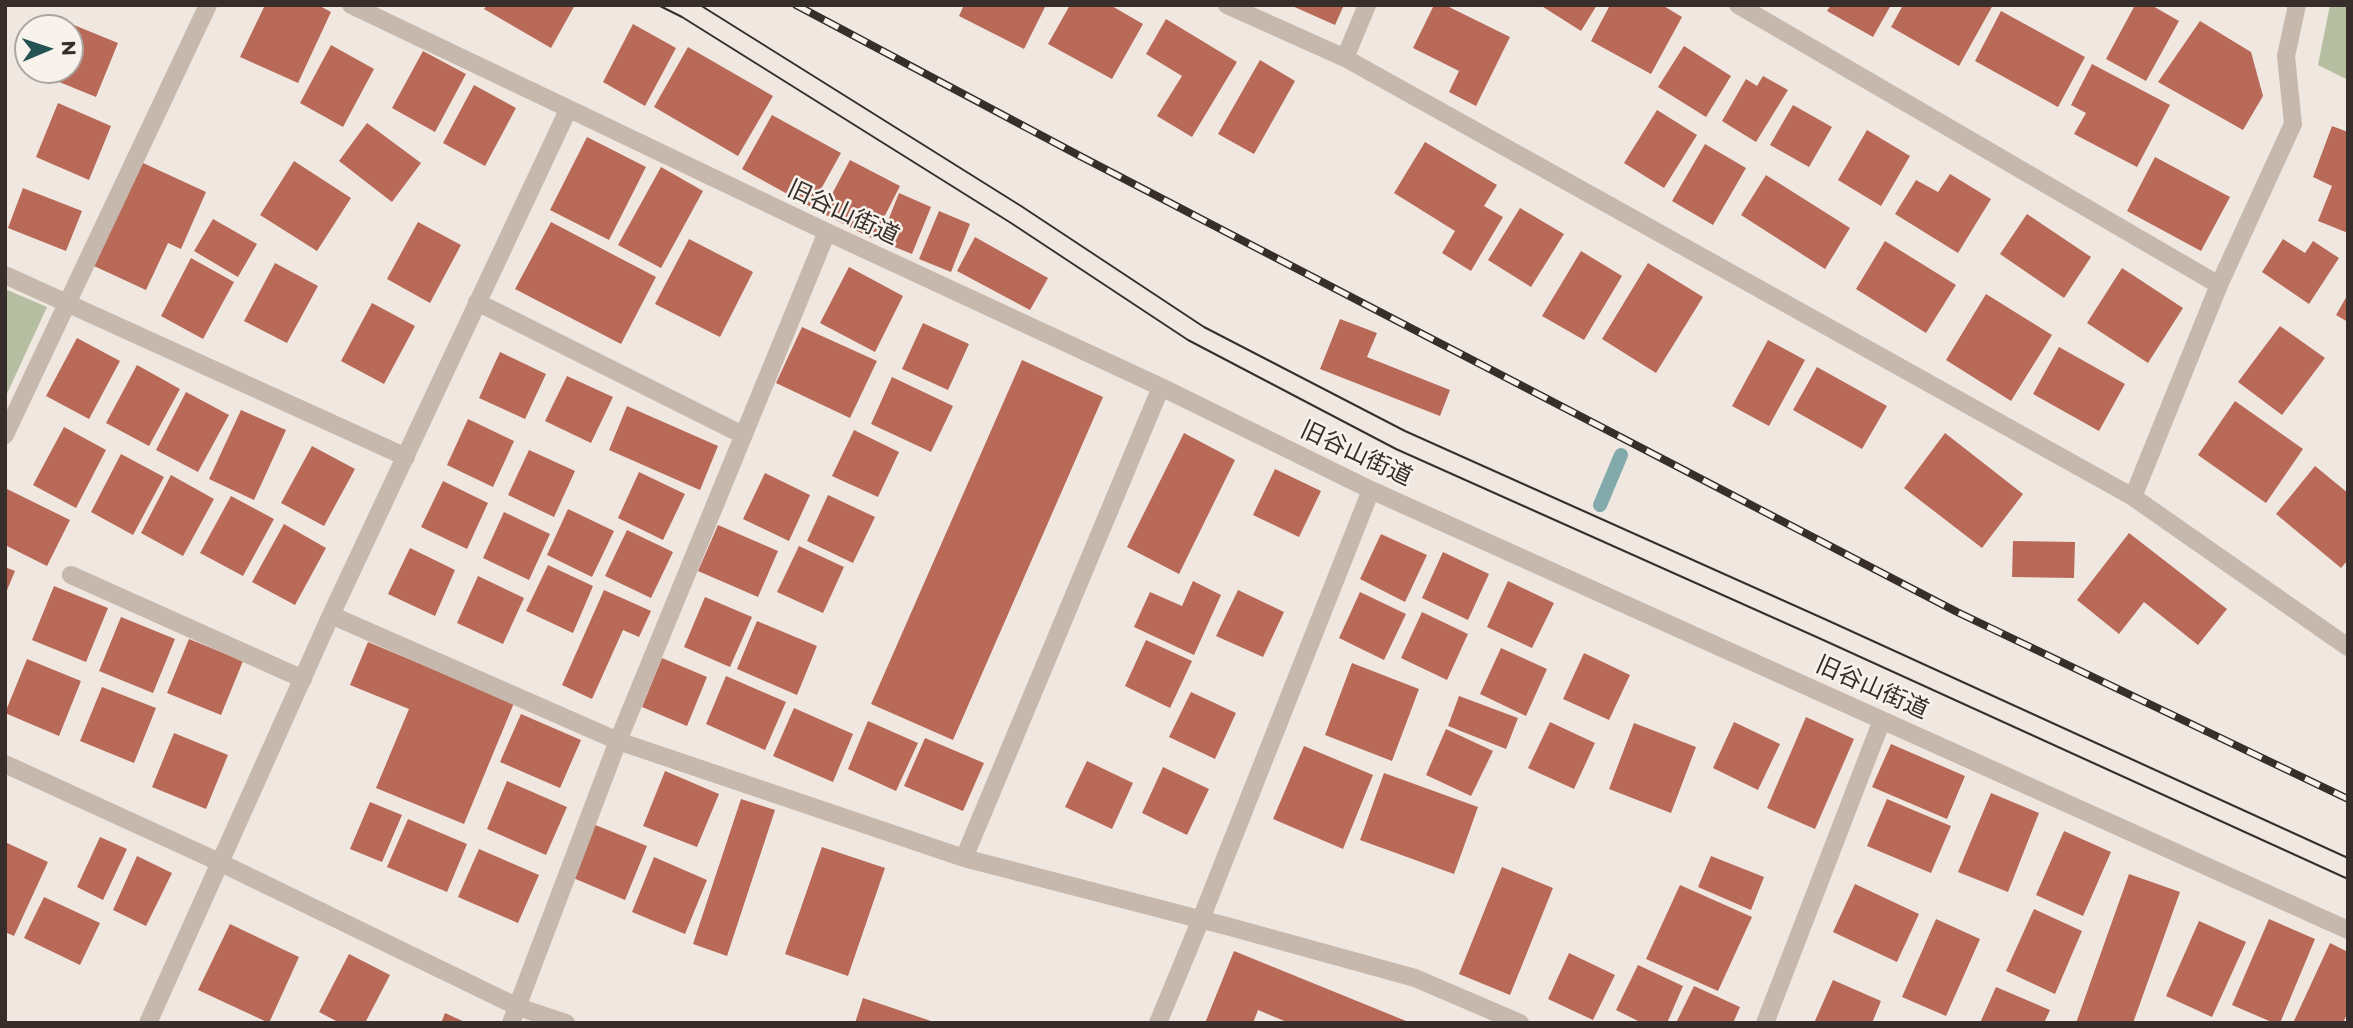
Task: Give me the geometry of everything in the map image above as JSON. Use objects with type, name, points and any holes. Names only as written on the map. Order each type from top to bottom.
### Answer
[{"type":"street","points":[[5,435],[208,5]]},
{"type":"street","name":"旧谷山街道","points":[[351,5],[568,110],[1160,387],[1371,490],[2348,930]]},
{"type":"street","points":[[1227,5],[1345,58],[2133,497],[2348,647]]},
{"type":"street","points":[[1345,58],[1367,5]]},
{"type":"street","points":[[1738,5],[2219,285]]},
{"type":"street","points":[[2133,497],[2219,285],[2293,124],[2286,55],[2297,5]]},
{"type":"street","points":[[148,1023],[331,615],[568,110]]},
{"type":"street","points":[[514,1015],[618,741],[827,232]]},
{"type":"street","points":[[5,275],[406,457]]},
{"type":"street","points":[[477,302],[743,435]]},
{"type":"street","points":[[964,858],[1160,387]]},
{"type":"street","points":[[1158,1023],[1202,919],[1371,490]]},
{"type":"street","points":[[71,575],[303,679]]},
{"type":"street","points":[[331,615],[618,741],[964,858],[1202,919],[1415,978],[1520,1023]]},
{"type":"street","points":[[1765,1023],[1882,720]]},
{"type":"street","points":[[5,764],[219,862],[514,1015],[566,1023]]},
{"type":"green space","points":[[2330,5],[2348,5],[2348,80],[2318,65]]},
{"type":"green space","points":[[5,289],[47,307],[5,398]]},
{"type":"building","points":[[265,5],[318,5],[331,12],[298,83],[240,57]]},
{"type":"building","points":[[487,5],[575,5],[551,48],[484,9]]},
{"type":"building","points":[[964,5],[1045,7],[1024,49],[959,16]]},
{"type":"building","points":[[1070,5],[1110,5],[1143,24],[1112,79],[1048,44]]},
{"type":"building","points":[[1290,5],[1344,5],[1335,25]]},
{"type":"building","points":[[1434,5],[1445,5],[1510,37],[1476,106],[1449,92],[1459,71],[1413,48]]},
{"type":"building","points":[[1540,5],[1597,5],[1581,31]]},
{"type":"building","points":[[1610,5],[1662,5],[1682,17],[1651,74],[1591,41]]},
{"type":"building","points":[[1831,5],[1891,5],[1873,37],[1827,11]]},
{"type":"building","points":[[1903,5],[1993,5],[1959,66],[1891,27]]},
{"type":"building","points":[[2135,5],[2151,5],[2179,21],[2146,81],[2106,59]]},
{"type":"building","points":[[2001,11],[2085,57],[2058,107],[1975,61]]},
{"type":"building","points":[[1166,19],[1237,62],[1192,137],[1157,116],[1182,76],[1146,54]]},
{"type":"building","points":[[2200,21],[2251,52],[2263,96],[2243,130],[2158,82]]},
{"type":"building","points":[[633,24],[676,48],[645,106],[603,82]]},
{"type":"building","points":[[84,29],[118,43],[96,97],[64,84],[84,84]]},
{"type":"building","points":[[331,45],[374,69],[343,127],[300,103]]},
{"type":"building","points":[[1684,46],[1731,76],[1706,117],[1658,87]]},
{"type":"building","points":[[688,47],[773,96],[738,156],[654,107]]},
{"type":"building","points":[[423,51],[466,74],[435,132],[392,108]]},
{"type":"building","points":[[1260,60],[1295,81],[1254,154],[1218,134]]},
{"type":"building","points":[[2092,64],[2170,105],[2137,167],[2074,134],[2086,113],[2071,105]]},
{"type":"building","points":[[1763,76],[1788,90],[1756,142],[1722,121],[1746,79],[1757,86]]},
{"type":"building","points":[[474,85],[516,108],[485,166],[443,143]]},
{"type":"building","points":[[58,103],[111,126],[89,180],[36,157]]},
{"type":"building","points":[[1793,105],[1832,127],[1809,167],[1770,145]]},
{"type":"building","points":[[1657,110],[1697,135],[1664,188],[1624,163]]},
{"type":"building","points":[[772,115],[841,153],[811,207],[742,169]]},
{"type":"building","points":[[367,123],[421,163],[392,202],[339,161]]},
{"type":"building","points":[[2332,126],[2348,132],[2348,233],[2318,221],[2332,186],[2313,177]]},
{"type":"building","points":[[1867,130],[1910,156],[1881,206],[1838,180]]},
{"type":"building","points":[[587,137],[646,167],[609,240],[550,210]]},
{"type":"building","points":[[1425,142],[1497,185],[1484,206],[1503,217],[1471,271],[1442,253],[1455,231],[1394,193]]},
{"type":"building","points":[[1705,144],[1746,168],[1713,225],[1672,201]]},
{"type":"building","points":[[2155,157],[2230,197],[2201,251],[2127,211]]},
{"type":"building","points":[[850,160],[900,186],[873,239],[822,213]]},
{"type":"building","points":[[294,161],[351,198],[317,251],[260,215]]},
{"type":"building","points":[[141,162],[206,192],[181,249],[168,243],[146,290],[94,266]]},
{"type":"building","points":[[661,167],[703,191],[661,268],[618,245]]},
{"type":"building","points":[[1950,174],[1991,199],[1958,253],[1895,214],[1916,180],[1938,192]]},
{"type":"building","points":[[1766,175],[1850,228],[1825,269],[1741,215]]},
{"type":"building","points":[[23,188],[82,211],[66,251],[8,228]]},
{"type":"building","points":[[899,193],[931,207],[912,254],[880,241]]},
{"type":"building","points":[[1520,208],[1564,234],[1531,287],[1488,260]]},
{"type":"building","points":[[939,211],[970,224],[951,272],[919,259]]},
{"type":"building","points":[[2027,214],[2091,257],[2064,298],[2000,254]]},
{"type":"building","points":[[213,219],[257,244],[238,277],[194,251]]},
{"type":"building","points":[[418,222],[461,245],[430,303],[387,279]]},
{"type":"building","points":[[551,222],[656,277],[621,344],[515,289]]},
{"type":"building","points":[[975,237],[1048,278],[1030,310],[957,271]]},
{"type":"building","points":[[689,239],[753,272],[720,337],[655,304]]},
{"type":"building","points":[[2283,239],[2305,253],[2313,241],[2339,258],[2309,304],[2262,272]]},
{"type":"building","points":[[1885,241],[1956,285],[1926,333],[1856,289]]},
{"type":"building","points":[[1581,251],[1622,276],[1584,340],[1542,316]]},
{"type":"building","points":[[191,258],[234,282],[203,339],[161,316]]},
{"type":"building","points":[[275,263],[318,286],[287,343],[244,321]]},
{"type":"building","points":[[1648,263],[1703,297],[1656,373],[1602,339]]},
{"type":"building","points":[[849,267],[903,296],[875,352],[820,323]]},
{"type":"building","points":[[2122,268],[2183,308],[2148,363],[2087,323]]},
{"type":"building","points":[[1986,294],[2052,335],[2011,401],[1946,360]]},
{"type":"building","points":[[2348,294],[2348,322],[2336,315]]},
{"type":"building","points":[[372,303],[415,326],[384,384],[341,361]]},
{"type":"building","points":[[1340,319],[1377,333],[1367,357],[1450,390],[1440,416],[1320,369]]},
{"type":"building","points":[[923,323],[969,344],[948,390],[902,369]]},
{"type":"building","points":[[2280,326],[2325,358],[2282,415],[2238,382]]},
{"type":"building","points":[[802,327],[877,361],[850,418],[776,383]]},
{"type":"building","points":[[77,338],[120,361],[89,419],[46,396]]},
{"type":"building","points":[[1768,340],[1805,360],[1769,426],[1732,406]]},
{"type":"building","points":[[2059,347],[2125,384],[2099,431],[2033,394]]},
{"type":"building","points":[[500,352],[546,374],[525,419],[479,398]]},
{"type":"building","points":[[1022,360],[1103,397],[953,740],[871,704]]},
{"type":"building","points":[[137,365],[180,389],[149,446],[106,423]]},
{"type":"building","points":[[1817,367],[1887,406],[1862,449],[1793,410]]},
{"type":"building","points":[[567,376],[613,397],[591,443],[545,421]]},
{"type":"building","points":[[892,377],[953,406],[931,452],[871,424]]},
{"type":"building","points":[[186,392],[229,415],[198,472],[156,450]]},
{"type":"building","points":[[2235,401],[2303,449],[2266,503],[2198,455]]},
{"type":"building","points":[[627,406],[718,446],[700,490],[609,450]]},
{"type":"building","points":[[241,410],[286,430],[254,500],[209,479]]},
{"type":"building","points":[[468,419],[514,441],[493,487],[447,465]]},
{"type":"building","points":[[64,427],[106,450],[76,508],[33,485]]},
{"type":"building","points":[[854,430],[899,452],[878,497],[832,476]]},
{"type":"building","points":[[1184,433],[1235,460],[1179,574],[1127,547]]},
{"type":"building","points":[[1945,433],[2023,494],[1982,548],[1904,488]]},
{"type":"building","points":[[312,446],[355,469],[324,526],[281,503]]},
{"type":"building","points":[[529,450],[575,471],[554,517],[508,495]]},
{"type":"building","points":[[121,454],[164,477],[133,535],[91,512]]},
{"type":"building","points":[[2315,466],[2348,493],[2348,560],[2341,568],[2276,514]]},
{"type":"building","points":[[1275,469],[1321,491],[1299,537],[1253,515]]},
{"type":"building","points":[[639,472],[685,494],[663,540],[618,518]]},
{"type":"building","points":[[765,473],[810,495],[789,541],[743,519]]},
{"type":"building","points":[[171,475],[214,499],[183,556],[141,533]]},
{"type":"building","points":[[443,481],[488,503],[467,549],[421,527]]},
{"type":"building","points":[[5,488],[70,520],[47,566],[5,545]]},
{"type":"building","points":[[828,495],[875,517],[853,563],[807,541]]},
{"type":"building","points":[[231,496],[274,519],[243,576],[200,553]]},
{"type":"building","points":[[568,509],[614,531],[592,577],[547,555]]},
{"type":"building","points":[[504,512],[550,534],[529,580],[483,558]]},
{"type":"building","points":[[284,524],[326,548],[295,605],[252,582]]},
{"type":"building","points":[[718,525],[778,551],[758,597],[698,571]]},
{"type":"building","points":[[627,530],[673,552],[651,598],[605,576]]},
{"type":"building","points":[[2129,533],[2227,609],[2198,645],[2144,602],[2119,634],[2077,600]]},
{"type":"building","points":[[1381,534],[1427,555],[1405,602],[1360,579]]},
{"type":"building","points":[[2013,541],[2075,542],[2074,578],[2012,577]]},
{"type":"building","points":[[799,546],[844,567],[823,613],[777,592]]},
{"type":"building","points":[[410,548],[455,570],[435,616],[388,594]]},
{"type":"building","points":[[1443,552],[1489,574],[1468,620],[1422,598]]},
{"type":"building","points":[[548,565],[593,586],[573,633],[526,611]]},
{"type":"building","points":[[5,567],[15,571],[5,595]]},
{"type":"building","points":[[478,576],[524,598],[503,644],[457,623]]},
{"type":"building","points":[[1193,581],[1221,595],[1194,655],[1134,627],[1150,592],[1182,606]]},
{"type":"building","points":[[1508,581],[1554,603],[1532,648],[1487,627]]},
{"type":"building","points":[[54,586],[108,608],[86,662],[32,640]]},
{"type":"building","points":[[604,590],[651,611],[639,637],[623,630],[592,699],[562,685]]},
{"type":"building","points":[[1238,590],[1284,612],[1263,657],[1216,636]]},
{"type":"building","points":[[1360,592],[1406,614],[1384,660],[1339,638]]},
{"type":"building","points":[[705,597],[752,617],[730,667],[684,647]]},
{"type":"building","points":[[1422,612],[1468,634],[1447,680],[1401,658]]},
{"type":"building","points":[[121,617],[175,639],[153,693],[99,671]]},
{"type":"building","points":[[757,621],[817,646],[797,695],[737,669]]},
{"type":"building","points":[[189,639],[243,661],[221,715],[167,693]]},
{"type":"building","points":[[1146,640],[1192,661],[1170,708],[1125,686]]},
{"type":"building","points":[[368,642],[514,703],[464,824],[376,788],[409,709],[350,685]]},
{"type":"building","points":[[1501,648],[1547,669],[1526,716],[1480,694]]},
{"type":"building","points":[[1584,653],[1630,675],[1609,720],[1563,699]]},
{"type":"building","points":[[662,658],[707,677],[687,726],[642,707]]},
{"type":"building","points":[[27,659],[81,681],[59,736],[5,713]]},
{"type":"building","points":[[1352,663],[1419,689],[1392,761],[1325,735]]},
{"type":"building","points":[[726,676],[786,702],[765,750],[706,724]]},
{"type":"building","points":[[102,687],[156,708],[134,763],[80,741]]},
{"type":"building","points":[[1191,692],[1236,713],[1215,759],[1169,737]]},
{"type":"building","points":[[1459,696],[1518,718],[1506,749],[1448,726]]},
{"type":"building","points":[[794,708],[853,734],[833,782],[773,756]]},
{"type":"building","points":[[521,714],[581,740],[560,788],[500,762]]},
{"type":"building","points":[[1806,717],[1854,739],[1815,829],[1767,808]]},
{"type":"building","points":[[868,721],[918,743],[896,791],[848,769]]},
{"type":"building","points":[[1550,722],[1595,743],[1574,789],[1528,768]]},
{"type":"building","points":[[1734,722],[1780,744],[1758,790],[1713,768]]},
{"type":"building","points":[[1634,723],[1696,747],[1671,813],[1609,789]]},
{"type":"building","points":[[1446,729],[1493,751],[1471,796],[1426,775]]},
{"type":"building","points":[[174,733],[228,755],[206,809],[152,787]]},
{"type":"building","points":[[925,738],[984,763],[963,811],[904,786]]},
{"type":"building","points":[[1891,744],[1965,776],[1947,819],[1872,787]]},
{"type":"building","points":[[1304,746],[1373,775],[1343,849],[1273,819]]},
{"type":"building","points":[[1087,761],[1133,783],[1112,829],[1065,807]]},
{"type":"building","points":[[1163,767],[1209,789],[1187,835],[1142,813]]},
{"type":"building","points":[[665,771],[719,794],[697,847],[643,826]]},
{"type":"building","points":[[1384,773],[1478,807],[1454,874],[1360,840]]},
{"type":"building","points":[[507,781],[567,807],[546,855],[487,829]]},
{"type":"building","points":[[1991,793],[2039,813],[2008,892],[1958,872]]},
{"type":"building","points":[[741,799],[775,810],[727,956],[693,944]]},
{"type":"building","points":[[1887,799],[1951,826],[1931,873],[1867,846]]},
{"type":"building","points":[[370,802],[402,815],[382,862],[350,849]]},
{"type":"building","points":[[408,819],[467,844],[447,892],[387,867]]},
{"type":"building","points":[[593,824],[647,846],[625,900],[571,877]]},
{"type":"building","points":[[2064,831],[2111,852],[2083,916],[2036,895]]},
{"type":"building","points":[[100,837],[127,849],[103,900],[77,887]]},
{"type":"building","points":[[5,842],[48,862],[14,936],[5,932]]},
{"type":"building","points":[[822,847],[885,868],[848,976],[785,954]]},
{"type":"building","points":[[479,849],[539,875],[518,923],[458,897]]},
{"type":"building","points":[[137,856],[172,873],[146,926],[113,910]]},
{"type":"building","points":[[1711,856],[1764,877],[1751,910],[1698,887]]},
{"type":"building","points":[[654,857],[707,880],[685,934],[632,912]]},
{"type":"building","points":[[1502,867],[1553,888],[1510,995],[1459,974]]},
{"type":"building","points":[[2129,874],[2180,892],[2133,1023],[2076,1023]]},
{"type":"building","points":[[1855,884],[1919,914],[1897,962],[1833,932]]},
{"type":"building","points":[[1680,885],[1752,917],[1718,991],[1646,959]]},
{"type":"building","points":[[44,897],[100,923],[80,965],[24,938]]},
{"type":"building","points":[[2034,909],[2082,931],[2055,994],[2006,971]]},
{"type":"building","points":[[1936,919],[1980,939],[1946,1016],[1902,997]]},
{"type":"building","points":[[2269,919],[2315,939],[2280,1023],[2274,1023],[2232,1005]]},
{"type":"building","points":[[2199,921],[2246,942],[2212,1017],[2166,996]]},
{"type":"building","points":[[230,924],[299,957],[269,1023],[198,990]]},
{"type":"building","points":[[2330,943],[2348,952],[2348,1012],[2343,1023],[2293,1023]]},
{"type":"building","points":[[1234,951],[1411,1023],[1289,1023],[1258,1010],[1253,1023],[1205,1023]]},
{"type":"building","points":[[1569,953],[1615,975],[1593,1020],[1548,999]]},
{"type":"building","points":[[349,954],[390,975],[365,1023],[340,1023],[319,1012]]},
{"type":"building","points":[[1638,965],[1683,986],[1667,1023],[1642,1023],[1616,1010]]},
{"type":"building","points":[[1833,980],[1881,1001],[1872,1023],[1814,1023]]},
{"type":"building","points":[[1694,986],[1740,1007],[1733,1023],[1676,1023]]},
{"type":"building","points":[[1996,987],[2050,1010],[2044,1023],[1980,1023]]},
{"type":"building","points":[[863,998],[934,1022],[934,1023],[855,1023]]},
{"type":"building","points":[[445,1013],[467,1023],[441,1023]]},
{"type":"waterway","points":[[1600,505],[1621,455]]},
{"type":"tram line","points":[[658,5],[682,17],[1011,223],[1188,340],[1396,449],[2348,879]]},
{"type":"tram line","points":[[700,5],[1021,206],[1204,327],[1405,431],[2348,858]]},
{"type":"railway","points":[[796,5],[1080,156],[1957,612],[2348,799]]}]
